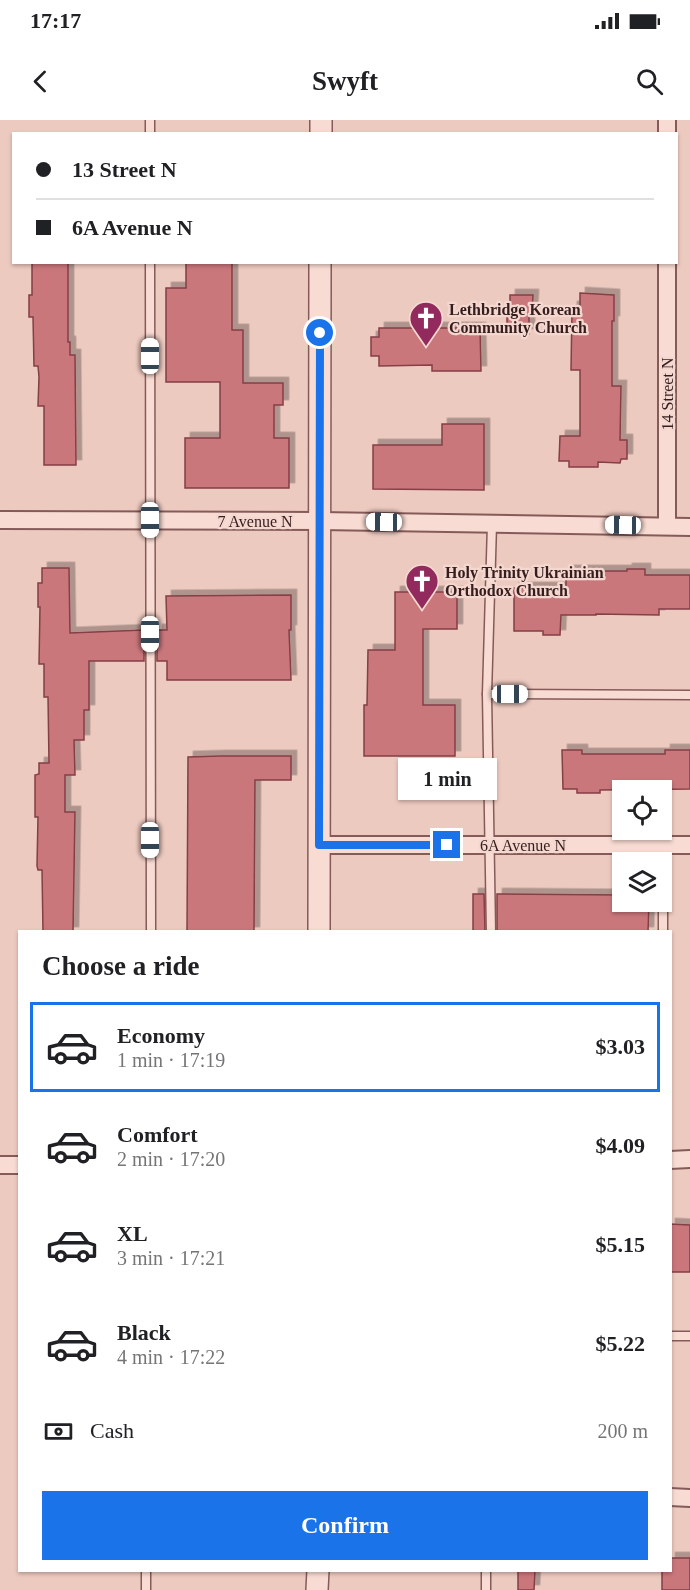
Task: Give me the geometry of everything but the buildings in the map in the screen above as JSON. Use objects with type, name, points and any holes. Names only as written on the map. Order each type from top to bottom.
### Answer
[{"type":"street","points":[[319,930],[320,264]]},
{"type":"street","name":"14 Street N","points":[[667,264],[667,526]]},
{"type":"street","name":"7 Avenue N","points":[[0,520],[320,521],[690,527]]},
{"type":"street","name":"6A Avenue N","points":[[319,845],[690,844]]},
{"type":"street","points":[[672,1160],[690,1159]]},
{"type":"street","points":[[0,1165],[18,1165]]},
{"type":"street","points":[[672,1497],[690,1498]]},
{"type":"street","points":[[318,1572],[318,1590]]},
{"type":"lane","points":[[150,264],[151,930]]},
{"type":"lane","points":[[491,930],[487,694],[492,524]]},
{"type":"lane","points":[[487,694],[690,695]]},
{"type":"lane","points":[[663,844],[663,930]]},
{"type":"lane","points":[[672,1336],[690,1336]]},
{"type":"lane","points":[[146,1572],[146,1590]]},
{"type":"lane","points":[[486,1572],[486,1590]]},
{"type":"place","name":"Lethbridge Korean Community Church","points":[[426,347]]},
{"type":"place","name":"Holy Trinity Ukrainian Orthodox Church","points":[[422,610]]},
{"type":"route","points":[[320,333],[319,845],[447,845]]}]
